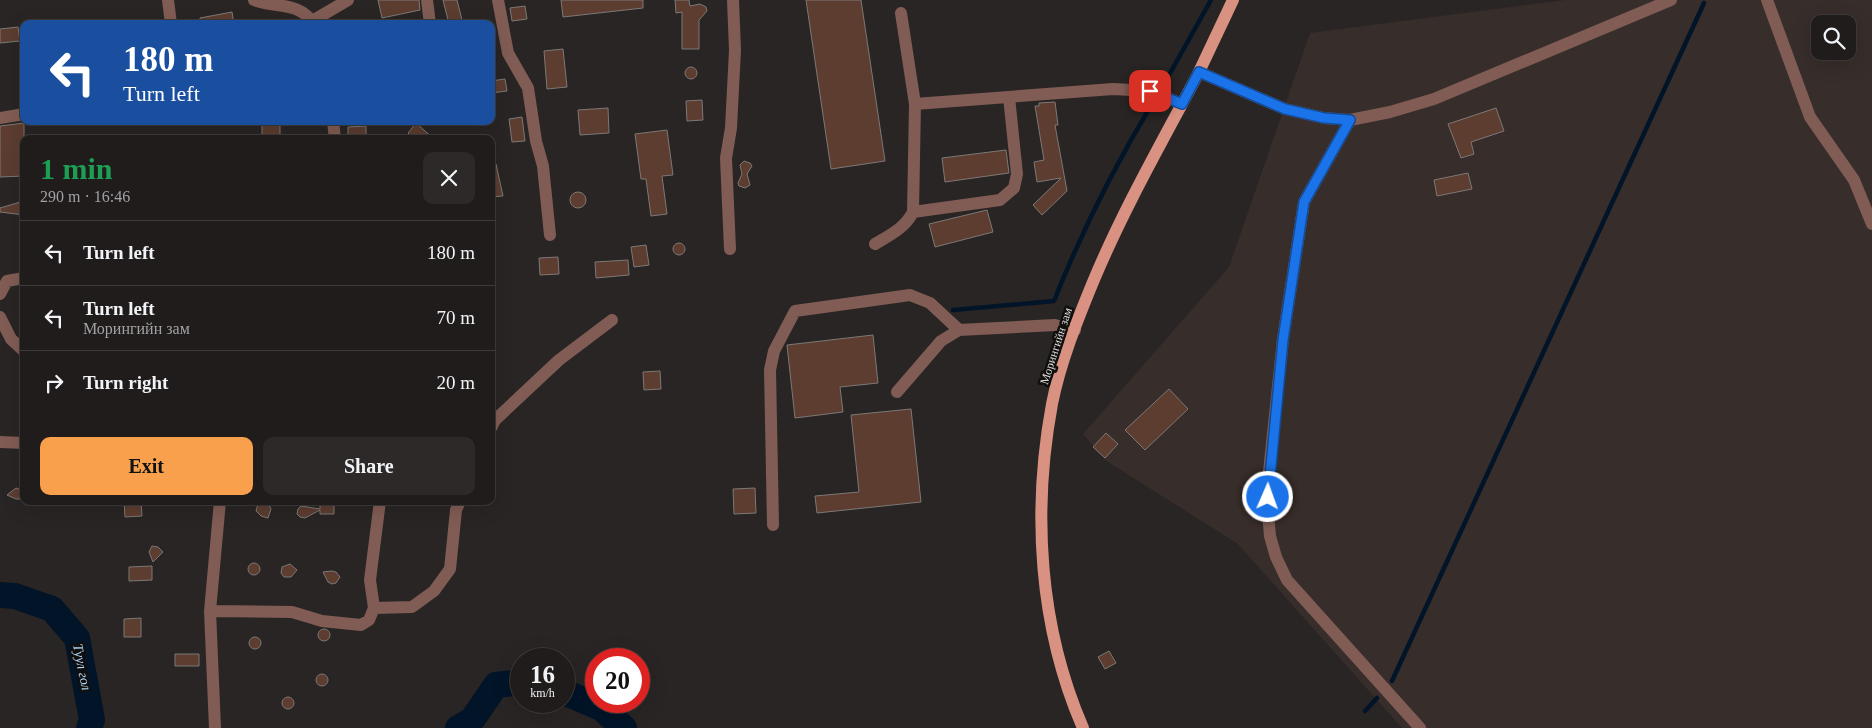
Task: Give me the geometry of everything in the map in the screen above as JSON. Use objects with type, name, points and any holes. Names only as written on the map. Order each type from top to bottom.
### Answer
[{"type":"main road","name":"Морингийн зам","points":[[1083,728],[1073,706],[1056,653],[1047,605],[1042,537],[1044,458],[1053,402],[1075,330],[1093,282],[1135,192],[1199,72],[1233,0]]},
{"type":"street","points":[[168,0],[170,20]]},
{"type":"street","points":[[254,0],[266,3],[291,4],[310,20]]},
{"type":"street","points":[[316,20],[348,0]]},
{"type":"street","points":[[427,0],[430,20]]},
{"type":"street","points":[[498,0],[508,53],[528,88],[536,140],[543,166],[550,235]]},
{"type":"street","points":[[730,249],[726,158],[731,128],[735,50],[733,0]]},
{"type":"street","points":[[1199,72],[1285,109],[1324,118],[1350,120],[1390,112],[1434,99],[1671,0]]},
{"type":"street","points":[[1767,0],[1810,117],[1854,180],[1872,224]]},
{"type":"street","points":[[875,244],[900,229],[908,222],[913,212],[914,104],[901,13]]},
{"type":"street","points":[[914,104],[1113,89],[1150,91],[1182,104]]},
{"type":"street","points":[[913,212],[1000,200],[1014,188],[1017,174],[1009,97]]},
{"type":"street","points":[[0,118],[20,115]]},
{"type":"street","points":[[1350,120],[1304,202],[1283,340],[1268,481],[1270,536],[1276,557],[1287,580],[1420,728]]},
{"type":"street","points":[[0,294],[7,281],[20,279]]},
{"type":"street","points":[[773,525],[770,370],[774,351],[795,311],[910,295],[930,303],[959,330]]},
{"type":"street","points":[[0,317],[11,339],[20,347]]},
{"type":"street","points":[[495,420],[552,367],[612,320]]},
{"type":"street","points":[[897,392],[941,341],[959,330],[1055,325],[1075,330]]},
{"type":"street","points":[[0,442],[20,442]]},
{"type":"street","points":[[215,728],[210,611],[220,505]]},
{"type":"street","points":[[210,611],[292,612],[322,621],[361,625],[370,620],[374,608],[370,580],[379,505]]},
{"type":"street","points":[[374,608],[412,607],[434,591],[450,569],[456,510],[458,505]]},
{"type":"shaded area","points":[[1565,0],[1872,0],[1872,728],[1402,728],[1238,544],[1105,460],[1083,434],[1229,267],[1310,33]]},
{"type":"building","points":[[378,0],[419,0],[420,10],[382,18]]},
{"type":"building","points":[[443,0],[457,0],[462,20],[448,20]]},
{"type":"building","points":[[561,0],[643,0],[643,8],[563,17]]},
{"type":"building","points":[[675,0],[689,0],[690,6],[700,4],[706,7],[707,11],[699,20],[699,49],[682,49],[682,12],[676,13]]},
{"type":"building","points":[[806,0],[861,0],[885,161],[831,169]]},
{"type":"building","points":[[525,6],[527,19],[512,21],[510,8]]},
{"type":"building","points":[[232,12],[233,20],[200,20],[200,18]]},
{"type":"building","points":[[18,27],[20,41],[0,43],[0,29]]},
{"type":"building","points":[[563,49],[567,87],[547,89],[544,51]]},
{"type":"building","points":[[689,67],[693,67],[697,73],[693,79],[689,79],[685,75],[685,71]]},
{"type":"building","points":[[505,79],[507,91],[495,92],[495,80]]},
{"type":"building","points":[[702,100],[703,120],[687,121],[686,101]]},
{"type":"building","points":[[1055,102],[1058,125],[1055,125],[1067,191],[1042,215],[1033,205],[1061,178],[1037,182],[1034,162],[1044,160],[1035,106],[1039,106],[1039,103]]},
{"type":"building","points":[[608,108],[609,133],[580,135],[578,110]]},
{"type":"building","points":[[1496,108],[1504,131],[1471,142],[1474,154],[1461,158],[1448,124]]},
{"type":"building","points":[[522,117],[525,141],[512,142],[509,119]]},
{"type":"building","points":[[20,124],[24,125],[24,135],[20,135],[20,176],[0,177],[0,126]]},
{"type":"building","points":[[262,125],[280,125],[280,135],[262,135]]},
{"type":"building","points":[[414,125],[418,125],[430,135],[410,135],[408,133]]},
{"type":"building","points":[[366,126],[366,135],[348,135],[348,127]]},
{"type":"building","points":[[667,130],[673,175],[662,176],[667,214],[651,216],[646,179],[641,179],[635,134]]},
{"type":"building","points":[[1006,150],[1009,173],[945,182],[942,158]]},
{"type":"building","points":[[744,161],[752,166],[747,174],[750,185],[745,188],[739,186],[738,183],[742,174],[740,165]]},
{"type":"building","points":[[495,164],[496,164],[503,196],[495,197]]},
{"type":"building","points":[[1468,173],[1472,189],[1437,196],[1434,180]]},
{"type":"building","points":[[578,192],[584,194],[586,200],[584,206],[578,208],[572,206],[570,200],[572,194]]},
{"type":"building","points":[[20,202],[20,214],[0,212],[0,208]]},
{"type":"building","points":[[987,210],[993,232],[935,247],[929,224]]},
{"type":"building","points":[[677,243],[681,243],[685,249],[681,255],[677,255],[673,251],[673,247]]},
{"type":"building","points":[[646,245],[649,265],[634,267],[631,247]]},
{"type":"building","points":[[558,257],[559,274],[540,275],[539,258]]},
{"type":"building","points":[[628,260],[629,275],[596,278],[595,262]]},
{"type":"building","points":[[873,335],[878,383],[840,387],[843,412],[795,418],[787,345]]},
{"type":"building","points":[[660,371],[661,389],[644,390],[643,372]]},
{"type":"building","points":[[1169,389],[1188,409],[1145,450],[1125,430]]},
{"type":"building","points":[[911,409],[921,502],[817,513],[815,496],[859,492],[851,415]]},
{"type":"building","points":[[1106,433],[1118,444],[1105,458],[1093,447]]},
{"type":"building","points":[[16,488],[20,490],[20,499],[7,495]]},
{"type":"building","points":[[755,488],[756,513],[734,514],[733,489]]},
{"type":"building","points":[[124,505],[141,505],[142,516],[125,517]]},
{"type":"building","points":[[258,505],[269,505],[271,509],[268,518],[261,516],[256,511]]},
{"type":"building","points":[[320,505],[334,505],[334,514],[320,514],[320,510],[305,518],[297,514],[301,506],[320,509]]},
{"type":"building","points":[[152,546],[158,547],[163,552],[153,562],[149,552]]},
{"type":"building","points":[[252,563],[256,563],[260,569],[256,575],[252,575],[248,571],[248,567]]},
{"type":"building","points":[[290,564],[297,570],[291,577],[284,577],[281,573],[282,567]]},
{"type":"building","points":[[152,566],[152,580],[129,581],[129,567]]},
{"type":"building","points":[[323,572],[336,572],[340,577],[336,583],[332,584],[328,582]]},
{"type":"building","points":[[141,618],[141,637],[124,637],[124,619]]},
{"type":"building","points":[[322,629],[326,629],[330,635],[326,641],[322,641],[318,637],[318,633]]},
{"type":"building","points":[[253,637],[257,637],[261,643],[257,649],[253,649],[249,645],[249,641]]},
{"type":"building","points":[[1109,651],[1116,663],[1105,669],[1098,657]]},
{"type":"building","points":[[175,654],[199,654],[199,666],[175,666]]},
{"type":"building","points":[[320,674],[324,674],[328,680],[324,686],[320,686],[316,682],[316,678]]},
{"type":"building","points":[[286,697],[290,697],[294,703],[290,709],[286,709],[282,705],[282,701]]},
{"type":"waterway","points":[[1164,84],[1211,0]]},
{"type":"waterway","points":[[1392,681],[1704,3]]},
{"type":"waterway","points":[[953,310],[1054,301],[1075,250],[1099,201],[1124,152],[1152,104]]},
{"type":"waterway","name":"Туул гол","points":[[0,595],[15,596],[52,609],[77,638],[92,720],[89,728]]},
{"type":"waterway","name":"Туул гол","points":[[458,728],[472,720],[496,685],[510,683]]},
{"type":"waterway","name":"Туул гол","points":[[575,697],[601,708],[624,728]]},
{"type":"waterway","points":[[1365,711],[1377,698]]},
{"type":"route","points":[[1150,91],[1182,104],[1199,72],[1285,109],[1324,118],[1350,120],[1304,202],[1283,340],[1268,481],[1268,497]]}]
